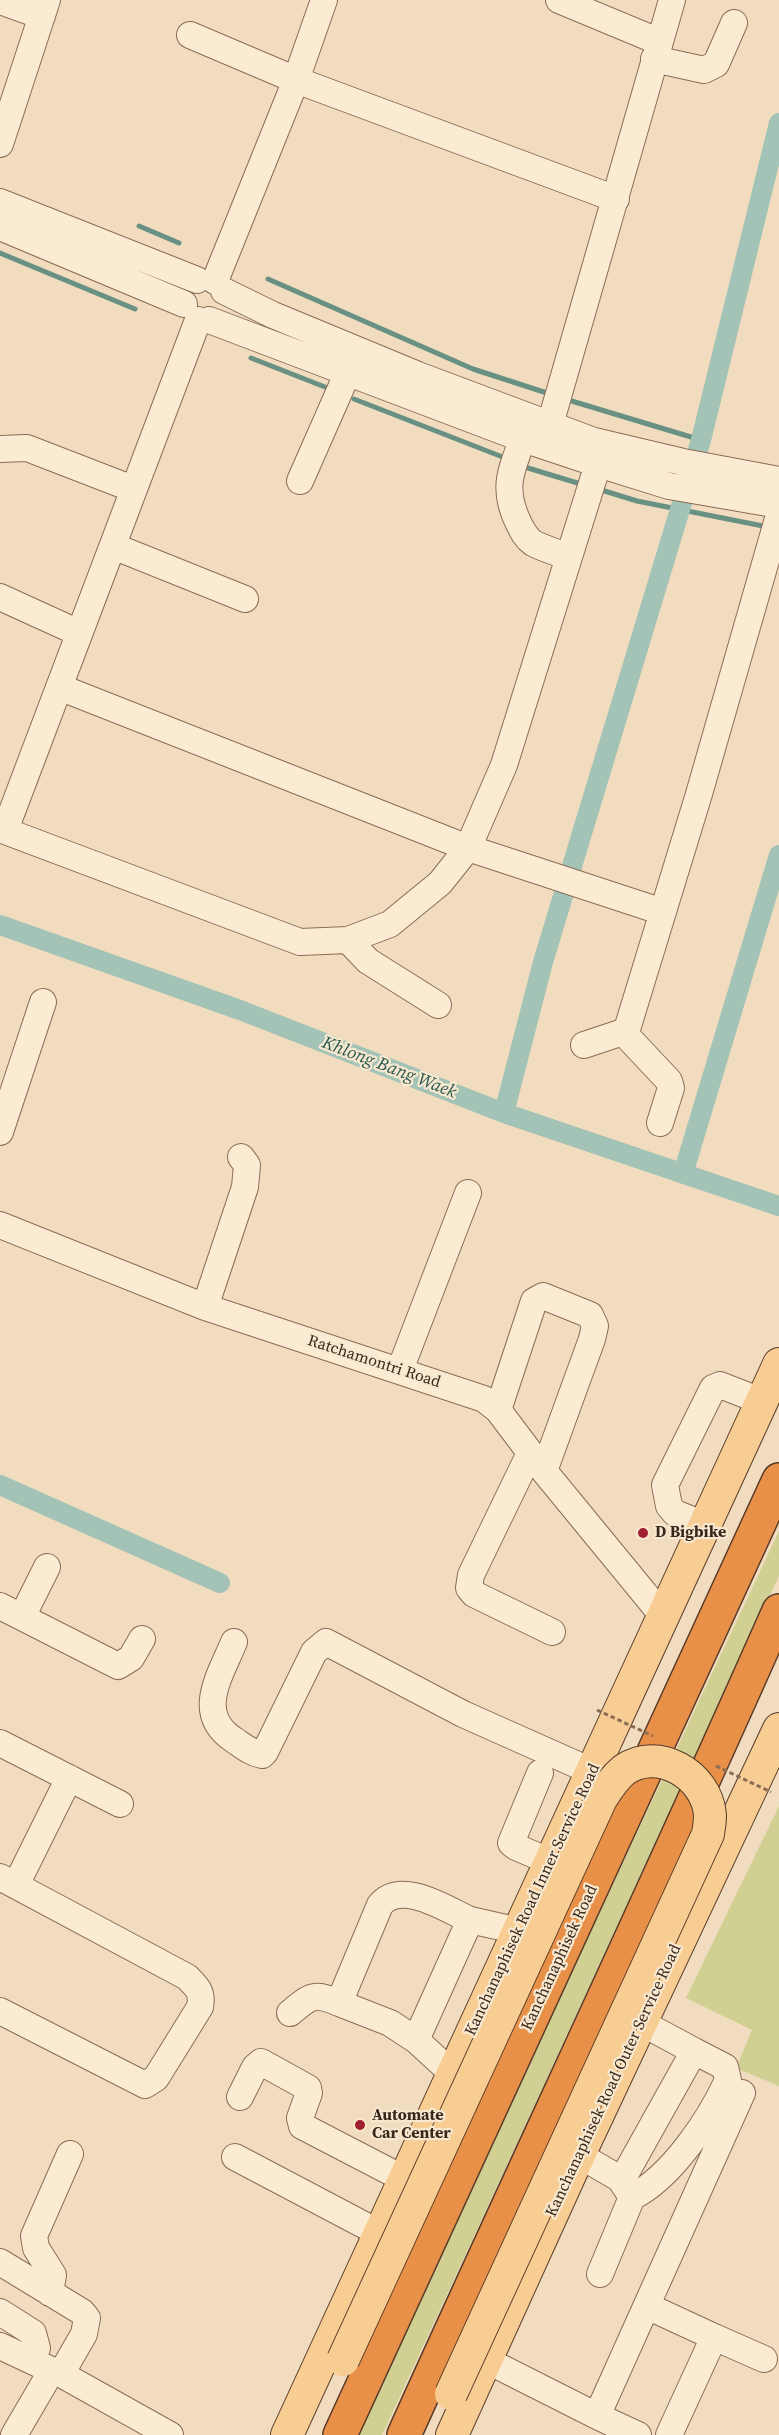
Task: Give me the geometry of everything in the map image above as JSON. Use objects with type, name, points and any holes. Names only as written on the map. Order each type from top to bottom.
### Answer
[{"type":"highway","name":"Kanchanaphisek Road","points":[[340,2435],[779,1480]]},
{"type":"highway","points":[[404,2435],[500,2221],[666,1868],[779,1611]]},
{"type":"main road","name":"Kanchanaphisek Road Inner Service Road","points":[[286,2435],[406,2180],[591,1771],[779,1365]]},
{"type":"main road","name":"Kanchanaphisek Road Outer Service Road","points":[[452,2435],[579,2155],[778,1735]]},
{"type":"main road","points":[[309,2435],[601,1799],[613,1780],[626,1769],[639,1763],[658,1761],[672,1765],[689,1775],[703,1794],[710,1814],[708,1834],[433,2435]]},
{"type":"street","points":[[212,284],[296,80],[324,0]]},
{"type":"street","points":[[559,0],[657,50],[704,70],[716,64],[734,23]]},
{"type":"street","points":[[568,557],[534,543],[525,536],[512,511],[508,494],[509,474],[539,437],[616,199],[672,0]]},
{"type":"street","points":[[0,2],[45,8],[0,144]]},
{"type":"street","points":[[190,35],[296,80],[616,199]]},
{"type":"street","points":[[0,202],[212,284],[273,315],[539,437],[592,484],[669,486],[712,494],[776,520],[628,1026],[623,1032],[584,1045]]},
{"type":"street","points":[[0,227],[197,314],[348,372],[539,437],[594,441],[682,462],[779,480]]},
{"type":"street","points":[[197,314],[224,309],[226,300],[212,284]]},
{"type":"street","points":[[197,314],[184,294],[189,285],[212,284]]},
{"type":"street","points":[[197,314],[59,687],[2,830],[300,942],[348,940],[390,924],[440,883],[468,848],[504,765],[592,484]]},
{"type":"street","points":[[300,480],[348,372]]},
{"type":"street","points":[[0,449],[27,448],[133,489]]},
{"type":"street","points":[[112,546],[245,599]]},
{"type":"street","points":[[0,597],[79,633]]},
{"type":"street","points":[[59,687],[468,848],[663,912]]},
{"type":"street","points":[[348,940],[383,972],[438,1005]]},
{"type":"street","points":[[0,1132],[43,1002]]},
{"type":"street","points":[[623,1032],[669,1081],[671,1088],[660,1123]]},
{"type":"street","points":[[205,1307],[245,1187],[247,1165],[241,1157]]},
{"type":"street","points":[[400,1370],[468,1193]]},
{"type":"street","name":"Ratchamontri Road","points":[[0,1225],[205,1307],[484,1399],[498,1410],[537,1462],[663,1616]]},
{"type":"street","points":[[498,1410],[534,1301],[543,1296],[591,1316],[595,1326],[592,1339],[537,1462],[471,1575],[469,1588],[474,1594],[552,1632]]},
{"type":"street","points":[[705,1525],[675,1513],[669,1506],[665,1485],[713,1388],[720,1385],[727,1386],[761,1401]]},
{"type":"street","points":[[47,1567],[11,1612],[118,1665],[131,1658],[142,1639]]},
{"type":"street","points":[[234,1642],[213,1699],[212,1714],[222,1732],[255,1754],[262,1755],[265,1752],[314,1652],[326,1642],[463,1714],[591,1771]]},
{"type":"street","points":[[0,1743],[120,1804]]},
{"type":"street","points":[[540,1773],[511,1842],[516,1847],[551,1862]]},
{"type":"street","points":[[0,2012],[145,2085],[156,2078],[200,2007],[202,1996],[187,1977],[8,1881],[69,1778]]},
{"type":"street","points":[[339,2003],[380,1905],[387,1896],[400,1894],[417,1897],[470,1920],[519,1931]]},
{"type":"street","points":[[416,2040],[470,1920]]},
{"type":"street","points":[[290,2013],[308,1998],[316,1996],[339,2003],[390,2023],[416,2040],[453,2074]]},
{"type":"street","points":[[579,2155],[627,2188],[652,2185],[680,2156],[728,2079],[725,2067],[642,2023]]},
{"type":"street","points":[[600,2274],[627,2188],[694,2051]]},
{"type":"street","points":[[240,2097],[255,2067],[261,2062],[308,2088],[300,2118],[302,2126],[406,2180]]},
{"type":"street","points":[[597,2416],[742,2092]]},
{"type":"street","points":[[50,2293],[53,2275],[36,2248],[34,2236],[70,2154]]},
{"type":"street","points":[[235,2157],[381,2234]]},
{"type":"street","points":[[666,2170],[698,2186]]},
{"type":"street","points":[[0,2262],[82,2312],[87,2318],[84,2334],[48,2368],[14,2435]]},
{"type":"street","points":[[647,2306],[764,2359]]},
{"type":"street","points":[[0,2313],[23,2324],[33,2333],[37,2348],[48,2368]]},
{"type":"street","points":[[669,2435],[714,2337]]},
{"type":"street","points":[[0,2346],[48,2368],[170,2435]]},
{"type":"street","points":[[486,2360],[638,2435]]},
{"type":"green space","points":[[779,1531],[779,1576],[382,2435],[354,2435]]},
{"type":"green space","points":[[779,1806],[779,2086],[736,2068],[752,2030],[686,1998]]},
{"type":"waterway","points":[[504,1113],[543,962],[701,440],[779,123]]},
{"type":"waterway","points":[[139,226],[179,243]]},
{"type":"waterway","points":[[0,253],[135,309]]},
{"type":"waterway","points":[[268,279],[473,369],[550,394]]},
{"type":"waterway","points":[[251,358],[325,387]]},
{"type":"waterway","points":[[354,399],[500,456]]},
{"type":"waterway","points":[[565,399],[701,440]]},
{"type":"waterway","points":[[528,468],[584,485]]},
{"type":"waterway","points":[[598,489],[637,501],[768,527]]},
{"type":"waterway","points":[[683,1174],[779,855]]},
{"type":"waterway","name":"Khlong Bang Waek","points":[[0,925],[240,1010],[504,1113],[779,1206]]},
{"type":"waterway","points":[[0,1485],[220,1583]]},
{"type":"place","name":"D Bigbike","points":[[643,1533]]},
{"type":"place","name":"Automate Car Center","points":[[360,2125]]}]
